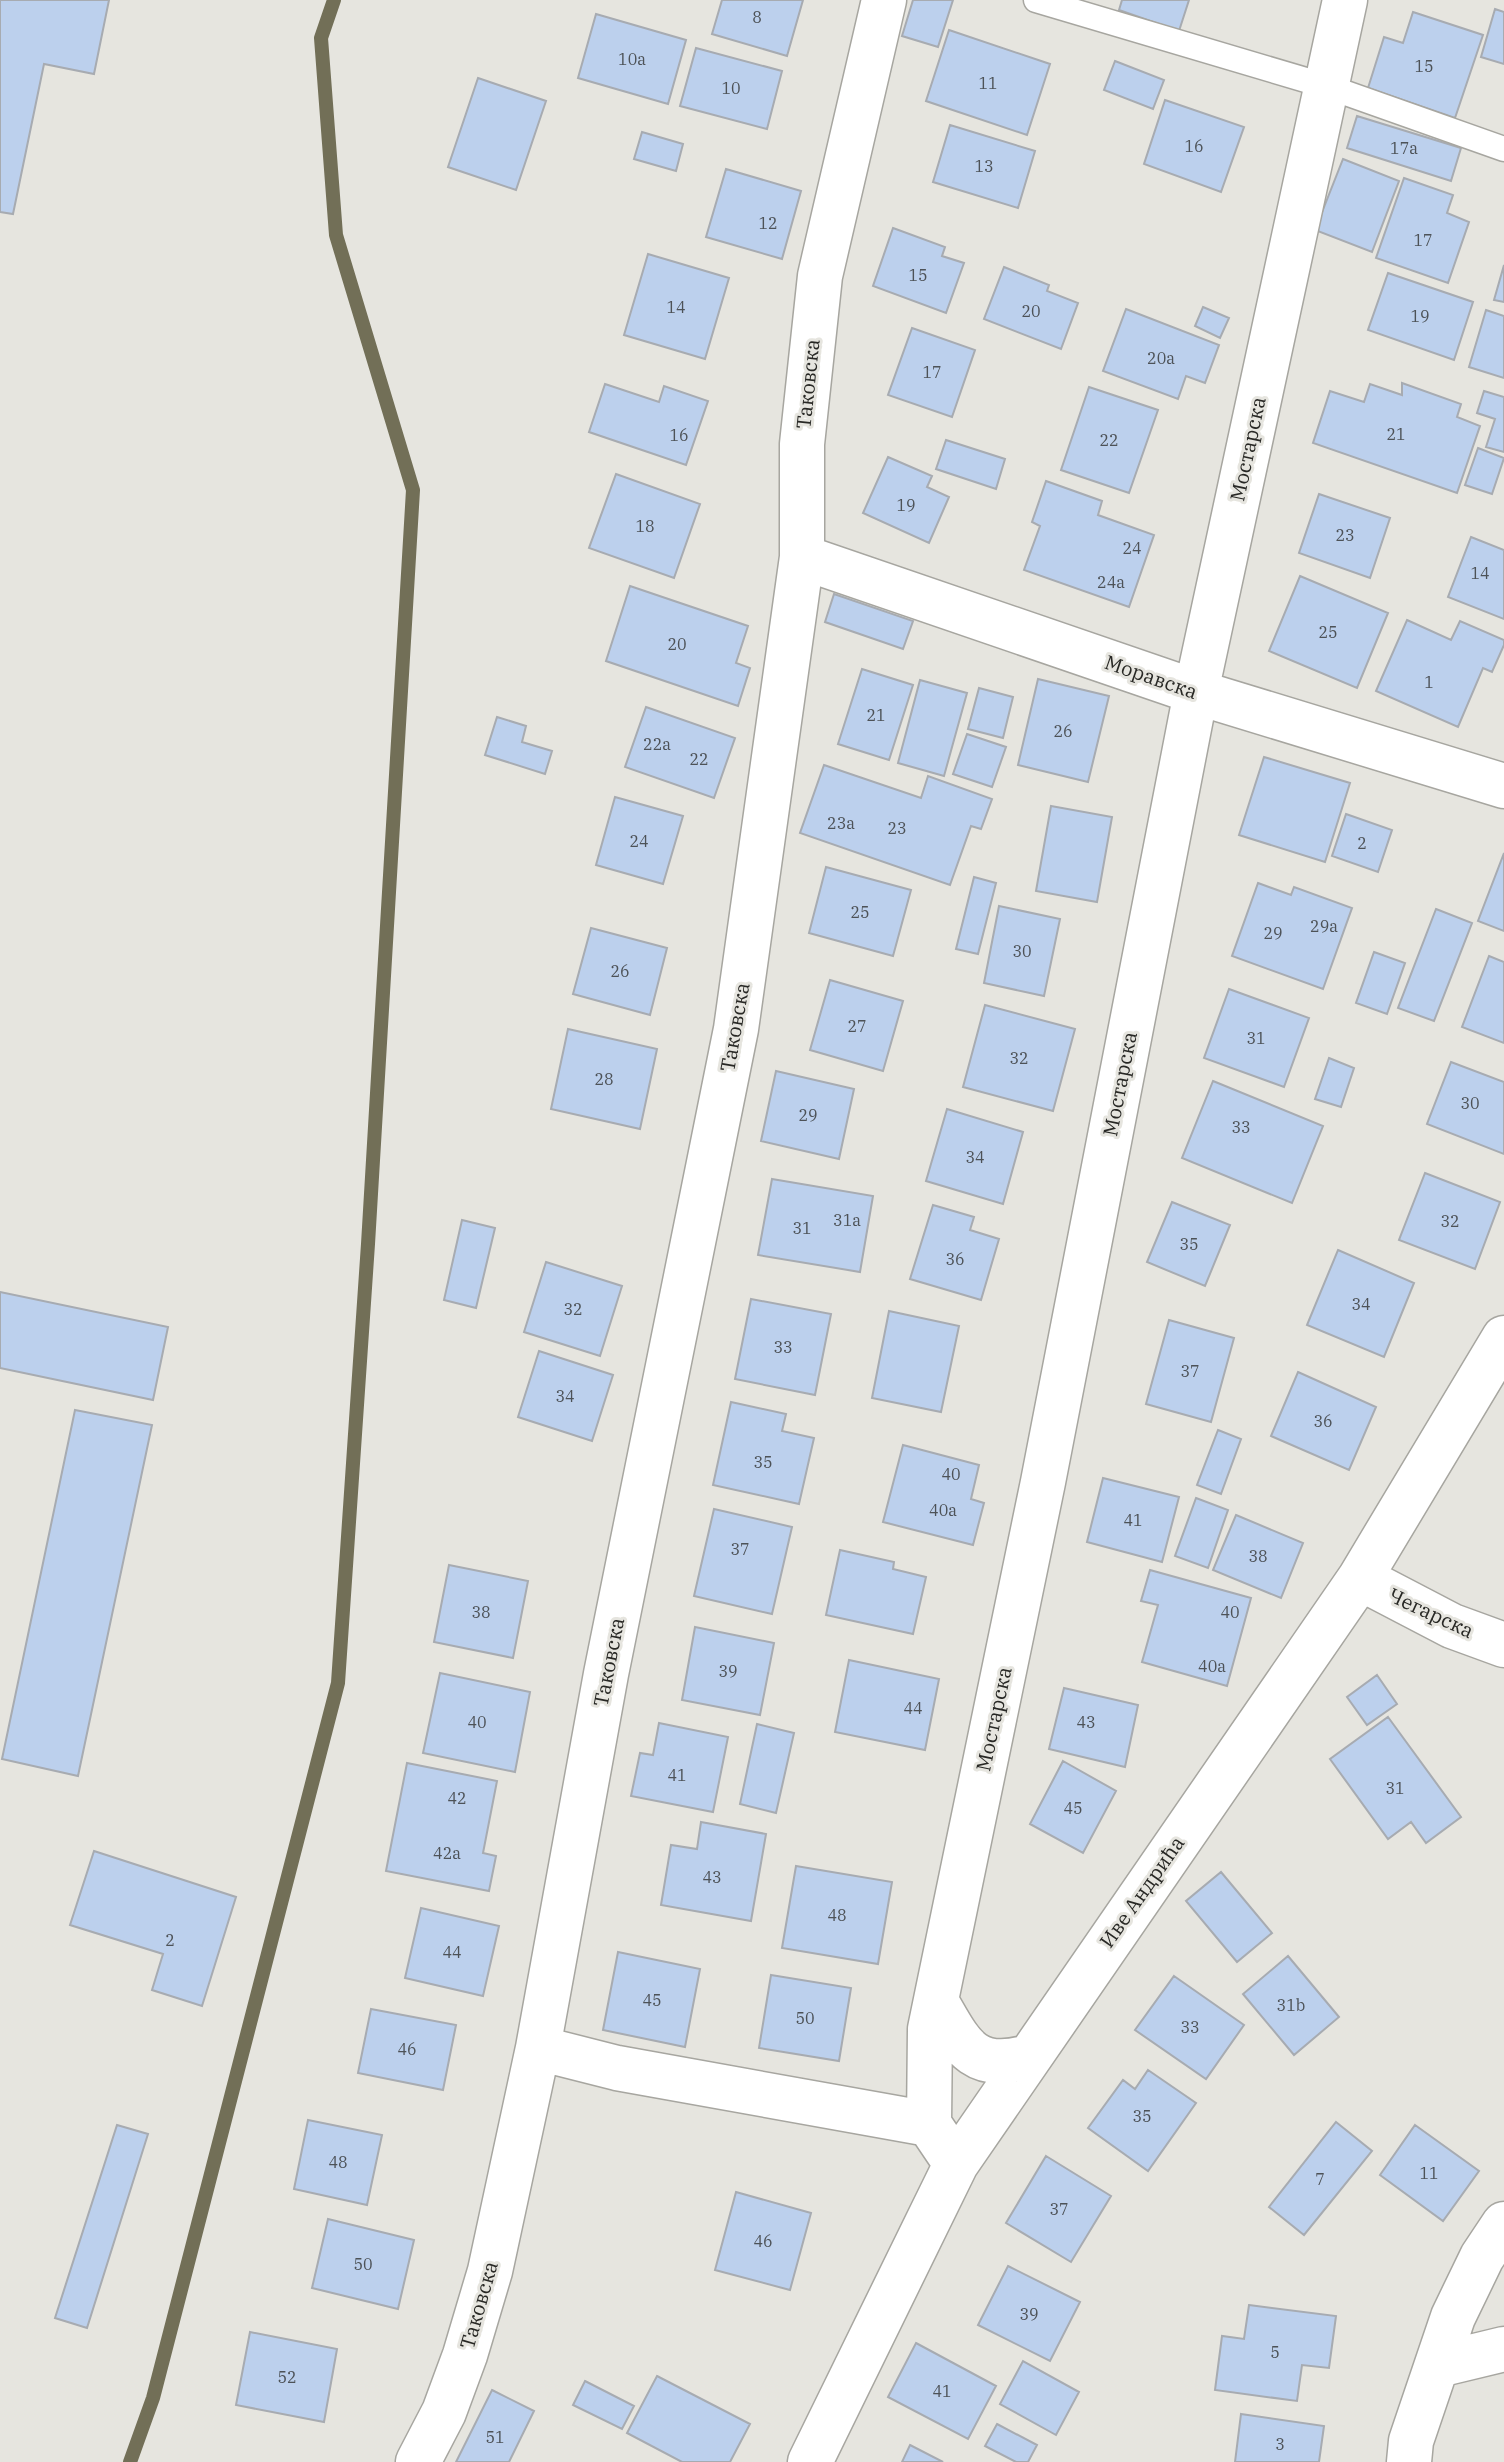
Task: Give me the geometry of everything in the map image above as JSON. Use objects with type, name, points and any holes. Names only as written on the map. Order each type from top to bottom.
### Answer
[{"type":"street","name":"Таковска","points":[[418,2462],[449,2398],[490,2271],[538,2048],[606,1674],[736,1029],[802,557],[802,444],[820,276],[884,0]]},
{"type":"street","name":"Мостарска","points":[[929,2124],[930,2029],[1043,1482],[1196,692],[1345,0]]},
{"type":"street","name":"Моравска","points":[[802,557],[1196,692],[1504,786]]},
{"type":"street","name":"Иве Андрића","points":[[810,2462],[956,2164],[1360,1578],[1504,1338]]},
{"type":"street","name":"Чегарска","points":[[1360,1578],[1452,1626],[1504,1645]]},
{"type":"street","points":[[936,2001],[959,2040],[972,2053],[987,2061],[1008,2063],[1028,2057]]},
{"type":"street","points":[[538,2048],[617,2068],[929,2124],[956,2164]]},
{"type":"street","points":[[1409,2462],[1411,2441],[1453,2317],[1482,2257],[1504,2224]]},
{"type":"street","points":[[1438,2365],[1504,2349]]},
{"type":"lane","points":[[1036,0],[1326,86],[1504,149]]},
{"type":"building","points":[[0,0],[109,0],[94,74],[44,64],[13,214],[0,212]]},
{"type":"building","points":[[722,0],[803,0],[787,56],[712,34]]},
{"type":"building","points":[[913,0],[953,0],[938,47],[902,36]]},
{"type":"building","points":[[1122,0],[1189,0],[1179,31],[1119,10]]},
{"type":"building","points":[[1495,9],[1504,12],[1504,64],[1481,57]]},
{"type":"building","points":[[1413,12],[1483,35],[1455,118],[1368,88],[1384,37],[1403,43]]},
{"type":"building","points":[[596,14],[686,40],[668,104],[578,78]]},
{"type":"building","points":[[949,30],[1050,64],[1027,135],[926,101]]},
{"type":"building","points":[[696,48],[782,71],[767,129],[680,106]]},
{"type":"building","points":[[1115,61],[1164,80],[1153,109],[1104,90]]},
{"type":"building","points":[[478,78],[546,101],[516,190],[448,167]]},
{"type":"building","points":[[1165,100],[1244,127],[1221,192],[1144,164]]},
{"type":"building","points":[[1357,116],[1461,148],[1451,181],[1347,148]]},
{"type":"building","points":[[950,125],[1035,151],[1018,208],[933,182]]},
{"type":"building","points":[[642,132],[683,144],[676,171],[634,159]]},
{"type":"building","points":[[1343,159],[1399,181],[1372,252],[1315,230]]},
{"type":"building","points":[[726,169],[801,191],[782,259],[706,237]]},
{"type":"building","points":[[1404,178],[1453,195],[1447,213],[1469,222],[1448,283],[1376,258]]},
{"type":"building","points":[[893,228],[945,247],[942,256],[964,263],[946,313],[873,286]]},
{"type":"building","points":[[648,254],[729,278],[705,359],[624,335]]},
{"type":"building","points":[[1504,265],[1504,302],[1494,300]]},
{"type":"building","points":[[1004,267],[1049,285],[1047,291],[1078,303],[1061,349],[984,319]]},
{"type":"building","points":[[1388,273],[1473,302],[1454,360],[1368,330]]},
{"type":"building","points":[[1203,307],[1229,318],[1220,338],[1195,326]]},
{"type":"building","points":[[1126,309],[1219,345],[1205,383],[1186,376],[1178,399],[1103,371]]},
{"type":"building","points":[[1486,310],[1504,316],[1504,378],[1469,367]]},
{"type":"building","points":[[912,328],[975,350],[952,417],[888,395]]},
{"type":"building","points":[[1402,383],[1461,404],[1457,417],[1480,426],[1457,493],[1313,443],[1330,391],[1364,402],[1370,384],[1402,395]]},
{"type":"building","points":[[605,384],[659,402],[664,386],[708,401],[686,465],[589,432]]},
{"type":"building","points":[[1089,387],[1158,410],[1129,493],[1061,470]]},
{"type":"building","points":[[1484,391],[1504,397],[1504,452],[1486,447],[1495,419],[1477,413]]},
{"type":"building","points":[[946,440],[1005,459],[996,489],[936,469]]},
{"type":"building","points":[[1478,448],[1504,458],[1492,494],[1465,485]]},
{"type":"building","points":[[888,457],[932,476],[927,487],[949,497],[929,543],[863,513]]},
{"type":"building","points":[[616,474],[700,504],[674,578],[589,548]]},
{"type":"building","points":[[1046,481],[1102,501],[1098,515],[1154,535],[1129,607],[1024,570],[1040,526],[1032,522]]},
{"type":"building","points":[[1319,494],[1390,518],[1370,578],[1299,553]]},
{"type":"building","points":[[1471,537],[1504,550],[1504,619],[1448,597]]},
{"type":"building","points":[[1300,576],[1388,613],[1357,688],[1269,651]]},
{"type":"building","points":[[630,586],[748,626],[736,663],[750,668],[738,706],[606,661]]},
{"type":"building","points":[[834,594],[913,621],[903,649],[825,622]]},
{"type":"building","points":[[1407,620],[1451,640],[1460,621],[1504,640],[1492,672],[1483,668],[1458,727],[1376,691]]},
{"type":"building","points":[[862,669],[913,685],[889,760],[838,744]]},
{"type":"building","points":[[1038,679],[1109,696],[1088,782],[1018,765]]},
{"type":"building","points":[[920,680],[967,693],[944,776],[898,763]]},
{"type":"building","points":[[979,688],[1013,697],[1003,738],[968,729]]},
{"type":"building","points":[[646,707],[735,738],[714,798],[625,767]]},
{"type":"building","points":[[497,717],[526,726],[522,742],[552,751],[545,774],[485,755]]},
{"type":"building","points":[[967,734],[1006,747],[992,787],[953,774]]},
{"type":"building","points":[[1264,757],[1350,783],[1325,862],[1239,835]]},
{"type":"building","points":[[824,765],[921,798],[928,776],[992,799],[981,829],[971,826],[950,885],[800,833]]},
{"type":"building","points":[[615,797],[683,816],[663,884],[596,865]]},
{"type":"building","points":[[1051,806],[1112,817],[1097,902],[1036,891]]},
{"type":"building","points":[[1346,814],[1392,830],[1378,872],[1332,856]]},
{"type":"building","points":[[1504,853],[1504,931],[1478,921]]},
{"type":"building","points":[[826,867],[911,890],[893,956],[809,933]]},
{"type":"building","points":[[974,877],[996,883],[978,954],[956,949]]},
{"type":"building","points":[[1258,883],[1291,895],[1294,887],[1352,908],[1323,989],[1232,956]]},
{"type":"building","points":[[999,906],[1060,919],[1044,996],[984,983]]},
{"type":"building","points":[[1436,909],[1472,923],[1434,1021],[1398,1008]]},
{"type":"building","points":[[591,928],[667,948],[650,1015],[573,994]]},
{"type":"building","points":[[1374,952],[1405,963],[1387,1014],[1356,1003]]},
{"type":"building","points":[[1489,956],[1504,962],[1504,1043],[1462,1027]]},
{"type":"building","points":[[830,980],[903,1001],[883,1071],[810,1050]]},
{"type":"building","points":[[1229,989],[1309,1018],[1284,1087],[1204,1058]]},
{"type":"building","points":[[985,1005],[1075,1029],[1053,1111],[963,1087]]},
{"type":"building","points":[[568,1029],[657,1049],[640,1129],[551,1109]]},
{"type":"building","points":[[1329,1058],[1354,1068],[1341,1107],[1315,1099]]},
{"type":"building","points":[[1451,1062],[1504,1082],[1504,1154],[1427,1124]]},
{"type":"building","points":[[776,1071],[854,1089],[839,1159],[761,1141]]},
{"type":"building","points":[[1213,1081],[1323,1126],[1292,1203],[1182,1158]]},
{"type":"building","points":[[947,1109],[1023,1132],[1003,1204],[926,1181]]},
{"type":"building","points":[[1425,1173],[1500,1202],[1475,1269],[1399,1240]]},
{"type":"building","points":[[772,1179],[873,1196],[860,1272],[758,1255]]},
{"type":"building","points":[[1172,1202],[1230,1225],[1205,1286],[1147,1262]]},
{"type":"building","points":[[933,1205],[974,1217],[970,1230],[999,1239],[981,1300],[910,1279]]},
{"type":"building","points":[[462,1220],[495,1228],[476,1308],[444,1300]]},
{"type":"building","points":[[1338,1250],[1414,1283],[1384,1357],[1307,1325]]},
{"type":"building","points":[[546,1262],[622,1286],[600,1356],[524,1332]]},
{"type":"building","points":[[0,1292],[168,1327],[153,1400],[0,1368]]},
{"type":"building","points":[[751,1299],[831,1314],[815,1395],[735,1379]]},
{"type":"building","points":[[889,1311],[959,1326],[941,1412],[872,1398]]},
{"type":"building","points":[[1169,1320],[1234,1338],[1211,1422],[1146,1404]]},
{"type":"building","points":[[539,1351],[613,1375],[592,1441],[518,1417]]},
{"type":"building","points":[[1298,1372],[1376,1407],[1349,1470],[1271,1436]]},
{"type":"building","points":[[731,1402],[786,1414],[782,1431],[814,1438],[799,1504],[713,1485]]},
{"type":"building","points":[[75,1410],[152,1425],[78,1776],[2,1759]]},
{"type":"building","points":[[1218,1430],[1241,1439],[1221,1494],[1197,1485]]},
{"type":"building","points":[[903,1445],[979,1465],[971,1499],[984,1503],[973,1545],[883,1522]]},
{"type":"building","points":[[1103,1478],[1179,1497],[1162,1562],[1087,1542]]},
{"type":"building","points":[[1196,1498],[1228,1510],[1208,1568],[1175,1556]]},
{"type":"building","points":[[714,1509],[792,1527],[772,1614],[694,1596]]},
{"type":"building","points":[[1236,1515],[1303,1543],[1281,1598],[1213,1570]]},
{"type":"building","points":[[840,1550],[894,1562],[893,1569],[926,1577],[913,1634],[826,1615]]},
{"type":"building","points":[[449,1565],[528,1581],[513,1658],[434,1642]]},
{"type":"building","points":[[1150,1570],[1251,1598],[1227,1686],[1142,1662],[1158,1605],[1141,1601]]},
{"type":"building","points":[[695,1627],[774,1643],[760,1715],[682,1700]]},
{"type":"building","points":[[849,1660],[939,1679],[925,1750],[835,1732]]},
{"type":"building","points":[[440,1673],[530,1692],[515,1772],[423,1753]]},
{"type":"building","points":[[1377,1675],[1397,1704],[1367,1725],[1347,1697]]},
{"type":"building","points":[[1064,1688],[1138,1705],[1125,1767],[1049,1749]]},
{"type":"building","points":[[1388,1717],[1461,1817],[1426,1843],[1411,1822],[1388,1839],[1330,1759]]},
{"type":"building","points":[[659,1723],[728,1737],[713,1812],[631,1796],[640,1753],[653,1755]]},
{"type":"building","points":[[757,1724],[794,1733],[776,1813],[740,1804]]},
{"type":"building","points":[[1063,1761],[1116,1791],[1083,1853],[1030,1824]]},
{"type":"building","points":[[407,1763],[497,1781],[483,1853],[496,1856],[489,1891],[386,1871]]},
{"type":"building","points":[[701,1822],[766,1834],[751,1921],[661,1905],[671,1845],[697,1849]]},
{"type":"building","points":[[94,1851],[236,1897],[202,2006],[152,1990],[163,1954],[70,1925]]},
{"type":"building","points":[[796,1866],[892,1882],[878,1964],[782,1948]]},
{"type":"building","points":[[1221,1872],[1272,1933],[1237,1962],[1186,1901]]},
{"type":"building","points":[[421,1908],[499,1926],[483,1996],[405,1978]]},
{"type":"building","points":[[618,1952],[700,1969],[685,2047],[603,2030]]},
{"type":"building","points":[[1288,1956],[1339,2017],[1294,2055],[1243,1994]]},
{"type":"building","points":[[771,1975],[851,1988],[839,2061],[759,2048]]},
{"type":"building","points":[[1174,1976],[1244,2025],[1206,2079],[1135,2030]]},
{"type":"building","points":[[371,2009],[456,2025],[443,2090],[358,2073]]},
{"type":"building","points":[[1148,2070],[1196,2103],[1148,2171],[1088,2128],[1123,2080],[1135,2089]]},
{"type":"building","points":[[308,2120],[382,2135],[367,2205],[294,2189]]},
{"type":"building","points":[[1336,2122],[1372,2151],[1304,2235],[1269,2207]]},
{"type":"building","points":[[117,2125],[148,2134],[87,2328],[55,2318]]},
{"type":"building","points":[[1415,2125],[1479,2171],[1443,2221],[1380,2175]]},
{"type":"building","points":[[1046,2156],[1111,2196],[1071,2262],[1006,2223]]},
{"type":"building","points":[[736,2192],[811,2213],[790,2290],[715,2270]]},
{"type":"building","points":[[328,2219],[414,2240],[398,2309],[312,2288]]},
{"type":"building","points":[[1008,2266],[1080,2302],[1050,2361],[978,2325]]},
{"type":"building","points":[[1249,2305],[1336,2316],[1329,2368],[1302,2365],[1297,2401],[1215,2390],[1222,2336],[1244,2339]]},
{"type":"building","points":[[250,2332],[337,2349],[324,2422],[236,2405]]},
{"type":"building","points":[[916,2343],[996,2386],[968,2439],[888,2397]]},
{"type":"building","points":[[1023,2361],[1079,2392],[1056,2435],[1000,2404]]},
{"type":"building","points":[[657,2376],[750,2424],[730,2462],[682,2462],[627,2433]]},
{"type":"building","points":[[585,2381],[634,2406],[622,2429],[573,2405]]},
{"type":"building","points":[[492,2390],[534,2411],[509,2462],[456,2462]]},
{"type":"building","points":[[1241,2414],[1324,2426],[1319,2462],[1235,2462]]},
{"type":"building","points":[[997,2424],[1037,2445],[1028,2462],[1016,2462],[985,2446]]},
{"type":"building","points":[[910,2445],[943,2462],[902,2462]]},
{"type":"waterway","points":[[130,2462],[153,2398],[338,1683],[413,490],[336,235],[321,38],[334,0]]}]
